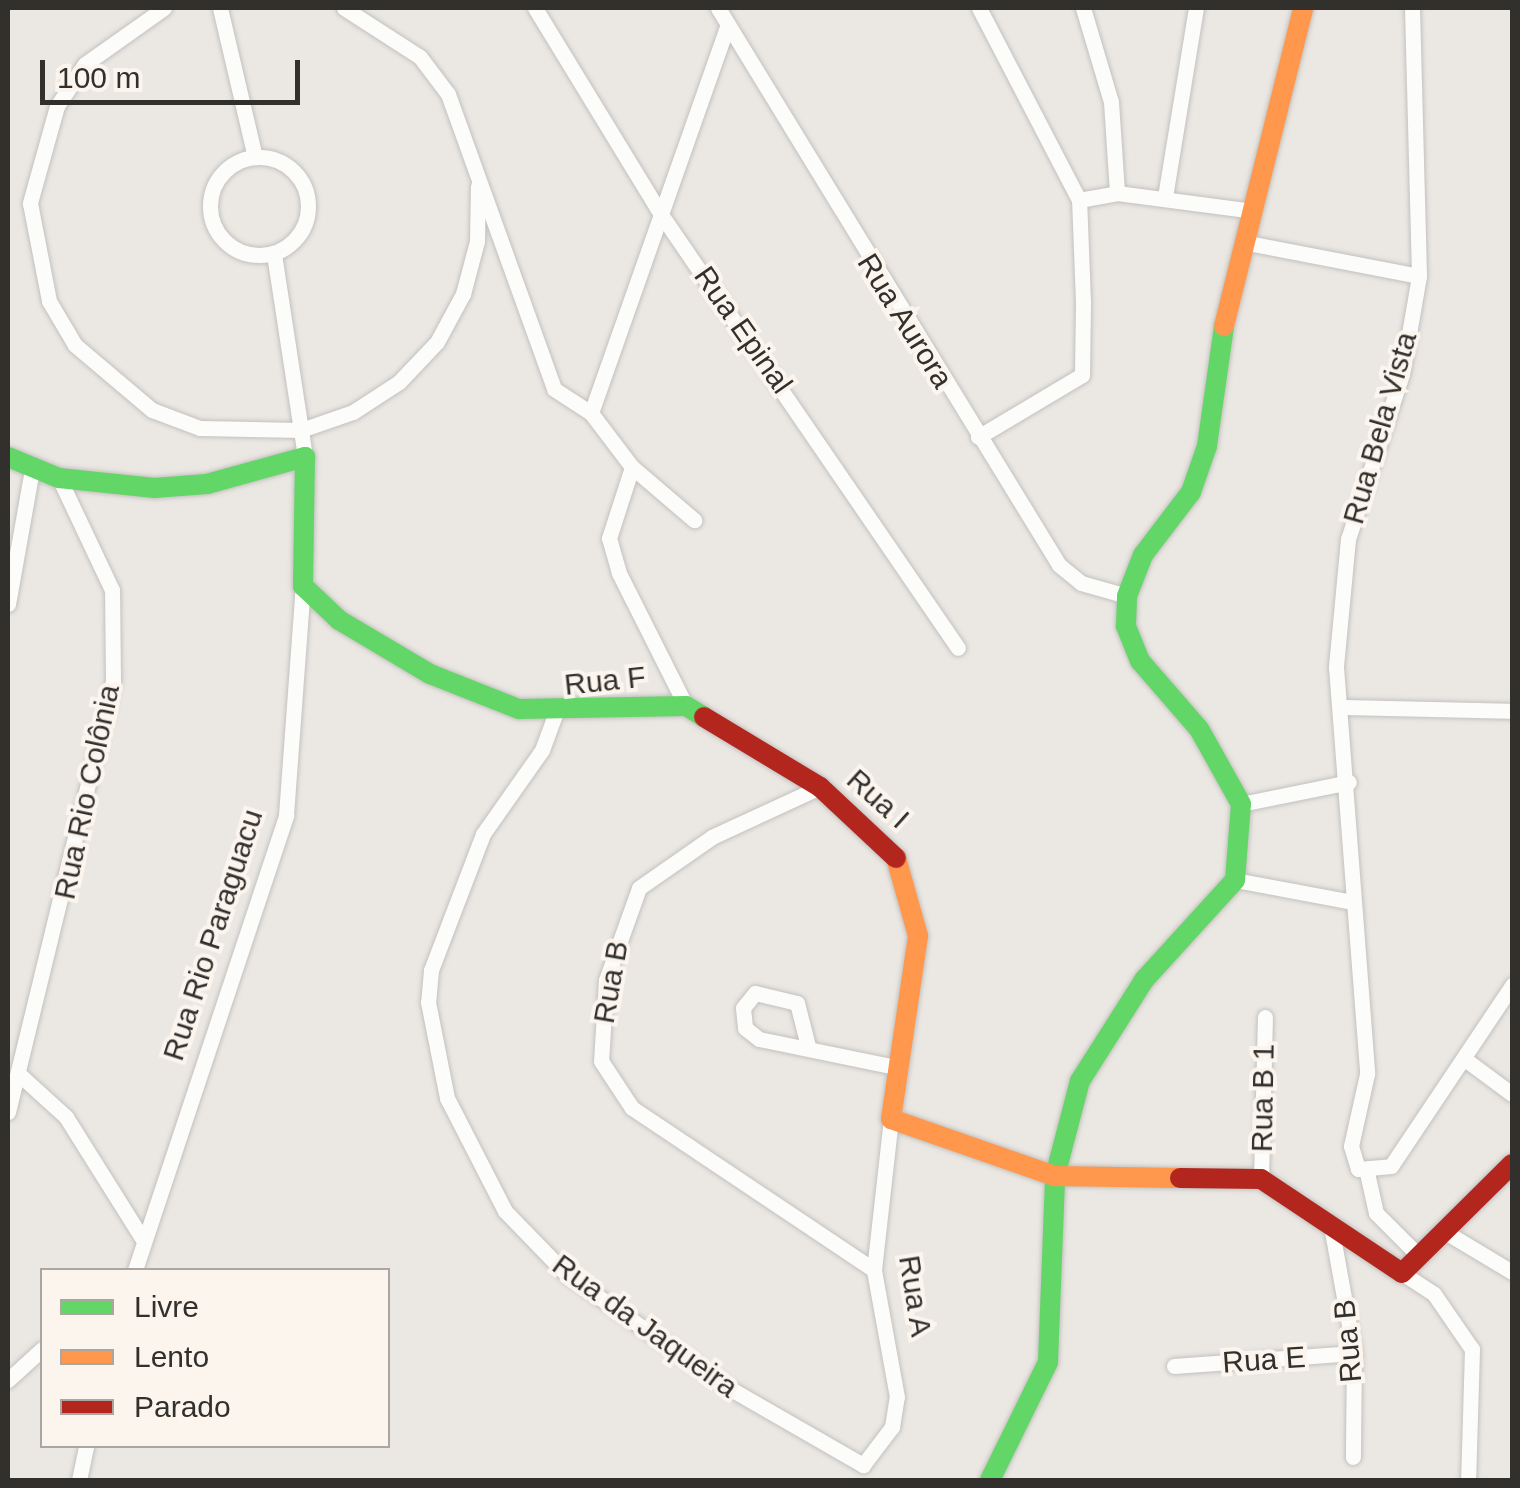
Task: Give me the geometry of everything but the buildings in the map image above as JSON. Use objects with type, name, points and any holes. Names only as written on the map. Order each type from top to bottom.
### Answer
[{"type":"street","points":[[164,8],[86,64],[38,153],[32,220],[50,302],[87,357],[152,410],[200,428],[301,430],[353,412],[399,382],[436,342],[468,276],[478,186]]},
{"type":"street","points":[[220,8],[255,158]]},
{"type":"street","points":[[344,8],[430,70],[470,145],[478,186],[554,389],[590,413],[632,467],[694,520]]},
{"type":"street","name":"Rua Epinal","points":[[534,8],[660,213],[958,648]]},
{"type":"street","name":"Rua Aurora","points":[[718,8],[1059,565],[1081,583],[1127,596]]},
{"type":"street","points":[[978,436],[1082,376],[1083,302],[1079,200],[980,8]]},
{"type":"street","points":[[1083,8],[1111,102],[1117,193]]},
{"type":"street","points":[[1165,197],[1196,8]]},
{"type":"street","points":[[990,1480],[1048,1362],[1055,1176],[1080,1082],[1144,980],[1235,880],[1241,804],[1199,729],[1140,661],[1126,626],[1127,596],[1143,554],[1192,492],[1207,446],[1215,353],[1304,8]]},
{"type":"street","name":"Rua Bela Vista","points":[[1367,1173],[1352,1160],[1351,1146],[1367,1074],[1352,902],[1349,782],[1340,707],[1348,539],[1402,374],[1418,276],[1412,8]]},
{"type":"street","points":[[590,413],[728,24]]},
{"type":"street","points":[[255,158],[289,167],[308,197],[302,232],[274,254],[241,252],[211,216],[215,184],[255,158]]},
{"type":"street","points":[[1079,200],[1117,193],[1253,211]]},
{"type":"street","points":[[1242,242],[1418,276]]},
{"type":"street","name":"Rua Rio Paraguacu","points":[[135,1268],[142,1238],[286,815],[303,586],[305,457],[274,254]]},
{"type":"street","points":[[8,458],[58,478],[154,488],[207,484],[305,457]]},
{"type":"street","name":"Rua F","points":[[431,970],[483,834],[542,750],[556,712],[686,706],[619,574],[609,538],[632,467]]},
{"type":"street","points":[[8,604],[32,468]]},
{"type":"street","name":"Rua Rio Colônia","points":[[8,1112],[21,1076],[85,812],[116,637],[112,590],[58,478]]},
{"type":"street","points":[[303,586],[339,620],[430,674],[476,696],[556,712]]},
{"type":"street","name":"Rua I","points":[[686,706],[820,787],[894,853],[912,895],[918,936],[896,1067]]},
{"type":"street","points":[[1340,707],[1512,711]]},
{"type":"street","points":[[1241,804],[1349,782]]},
{"type":"street","name":"Rua B","points":[[820,787],[712,837],[639,888],[606,980],[601,1062],[632,1108],[874,1270]]},
{"type":"street","points":[[1235,880],[1352,902]]},
{"type":"street","name":"Rua da Jaqueira","points":[[431,970],[428,1002],[447,1098],[505,1210],[566,1275],[729,1388],[864,1473]]},
{"type":"street","points":[[1420,1257],[1376,1213],[1367,1173],[1390,1166],[1466,1060],[1512,985]]},
{"type":"street","points":[[808,1046],[798,1003],[756,992],[744,1008],[745,1028],[759,1038],[896,1067]]},
{"type":"street","name":"Rua B 1","points":[[1260,1179],[1265,1017]]},
{"type":"street","points":[[1466,1060],[1512,1094]]},
{"type":"street","name":"Rua A","points":[[864,1473],[892,1428],[897,1397],[893,1341],[874,1270],[896,1067]]},
{"type":"street","points":[[21,1076],[66,1118],[142,1238]]},
{"type":"street","points":[[891,1119],[1055,1176],[1260,1179],[1434,1294],[1472,1349],[1468,1480]]},
{"type":"street","points":[[1402,1273],[1512,1164]]},
{"type":"street","name":"Rua B","points":[[1331,1226],[1354,1353],[1353,1457]]},
{"type":"street","points":[[1447,1232],[1512,1272]]},
{"type":"street","points":[[8,1380],[40,1351]]},
{"type":"street","name":"Rua E","points":[[1174,1366],[1354,1353]]},
{"type":"street","points":[[78,1480],[86,1448]]},
{"type":"traffic: fast","points":[[990,1480],[1048,1362],[1055,1176],[1080,1081],[1144,980],[1235,880],[1241,804],[1199,729],[1140,661],[1126,626],[1127,596],[1143,555],[1191,492],[1207,446],[1224,326]]},
{"type":"traffic: fast","points":[[8,457],[59,478],[154,488],[207,484],[305,457],[303,586],[339,620],[430,674],[519,709],[686,706],[704,717]]},
{"type":"traffic: slow","points":[[1224,326],[1303,8]]},
{"type":"traffic: slow","points":[[896,858],[918,936],[891,1119],[1055,1176],[1180,1178]]},
{"type":"traffic: jam","points":[[704,717],[820,787],[896,858]]},
{"type":"traffic: jam","points":[[1180,1178],[1261,1179],[1402,1273],[1512,1164]]}]
